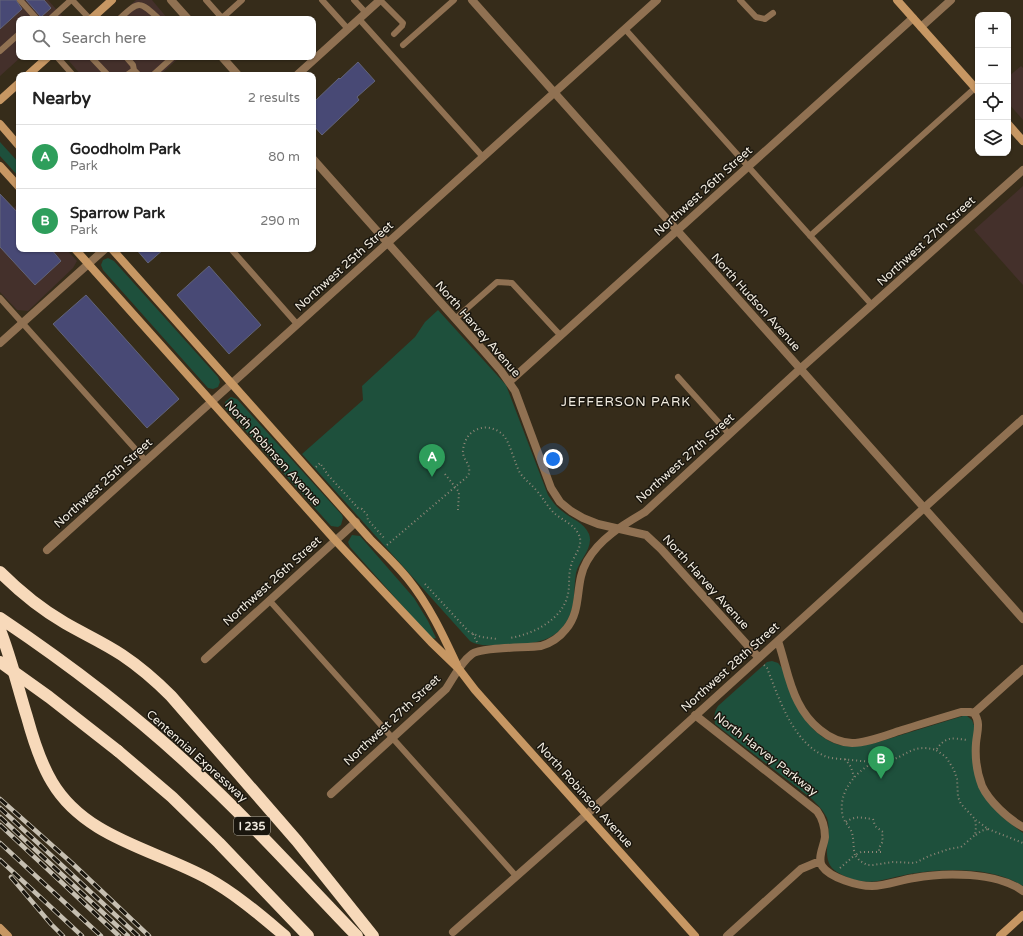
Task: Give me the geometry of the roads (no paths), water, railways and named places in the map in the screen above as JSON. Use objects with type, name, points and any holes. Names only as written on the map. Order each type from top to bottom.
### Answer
[{"type":"highway","points":[[0,572],[28,598],[46,611],[121,654],[154,679],[171,696],[297,841],[373,936]]},
{"type":"highway","name":"Centennial Expressway","points":[[0,618],[54,654],[98,688],[191,766],[232,806],[357,936]]},
{"type":"highway","points":[[0,630],[37,750],[52,782],[67,802],[78,813],[100,829],[207,878],[242,900],[285,936]]},
{"type":"highway","name":"I 235","points":[[0,662],[49,697],[118,751],[177,802],[219,843],[308,936]]},
{"type":"street","points":[[93,16],[112,0]]},
{"type":"street","points":[[171,0],[185,16]]},
{"type":"street","points":[[316,58],[380,0]]},
{"type":"street","name":"North Hudson Avenue","points":[[472,0],[1023,619]]},
{"type":"street","name":"Northwest 25th Street","points":[[47,550],[657,0]]},
{"type":"street","points":[[897,0],[975,87]]},
{"type":"street","points":[[921,26],[951,0]]},
{"type":"street","name":"Northwest 26th Street","points":[[509,382],[913,18]]},
{"type":"street","points":[[31,72],[42,60]]},
{"type":"street","points":[[225,60],[235,72]]},
{"type":"street","points":[[300,72],[314,60]]},
{"type":"street","points":[[0,100],[16,86]]},
{"type":"street","points":[[0,124],[16,143]]},
{"type":"street","points":[[1011,127],[1023,141]]},
{"type":"street","name":"North Harvey Avenue","points":[[316,162],[509,382],[518,398],[551,488],[560,502],[583,518],[598,524],[642,533],[652,540],[758,658]]},
{"type":"street","points":[[0,166],[16,184]]},
{"type":"street","name":"Northwest 27th Street","points":[[331,794],[446,689],[471,654],[480,650],[541,646],[558,637],[568,627],[575,614],[580,578],[587,560],[596,548],[617,528],[644,512],[800,369],[1023,170]]},
{"type":"street","name":"North Robinson Avenue","points":[[77,252],[335,540],[431,642],[459,669]]},
{"type":"street","points":[[0,343],[102,252]]},
{"type":"street","name":"North Robinson Avenue","points":[[115,252],[310,472],[408,578],[426,604],[459,669],[474,690],[695,936]]},
{"type":"street","name":"Northwest 28th Street","points":[[453,932],[587,814],[1023,420]]},
{"type":"street","name":"Northwest 26th Street","points":[[204,659],[356,522]]},
{"type":"street","points":[[778,641],[794,695],[801,709],[812,723],[834,739],[843,742],[861,742],[961,712],[974,713]]},
{"type":"street","points":[[974,713],[1023,669]]},
{"type":"street","points":[[974,713],[979,723],[976,739],[976,755],[982,786],[997,806],[1010,819],[1023,827]]},
{"type":"street","name":"North Harvey Parkway","points":[[695,715],[817,811],[822,818],[825,831],[820,861]]},
{"type":"street","points":[[727,936],[801,869],[820,861],[825,870],[857,885],[873,886],[915,877],[942,874],[979,876],[1001,880],[1023,891]]},
{"type":"street","points":[[1000,936],[1023,915]]},
{"type":"street","points":[[0,928],[8,936]]},
{"type":"lane","points":[[20,0],[34,16]]},
{"type":"lane","points":[[53,16],[72,0],[87,16]]},
{"type":"lane","points":[[206,0],[219,16]]},
{"type":"lane","points":[[225,16],[242,0]]},
{"type":"lane","points":[[322,0],[348,29]]},
{"type":"lane","points":[[354,0],[366,13]]},
{"type":"lane","points":[[380,0],[402,23],[402,26],[394,34]]},
{"type":"lane","points":[[403,45],[454,0]]},
{"type":"lane","points":[[740,0],[756,18],[765,19],[773,13]]},
{"type":"lane","points":[[122,16],[135,5],[141,4],[146,6],[156,16]]},
{"type":"lane","points":[[359,19],[483,157]]},
{"type":"lane","points":[[625,28],[872,305]]},
{"type":"lane","points":[[0,51],[16,37]]},
{"type":"lane","points":[[60,60],[70,72]]},
{"type":"lane","points":[[95,60],[105,72]]},
{"type":"lane","points":[[129,60],[133,65],[134,70],[131,72]]},
{"type":"lane","points":[[156,72],[170,60]]},
{"type":"lane","points":[[810,236],[975,91]]},
{"type":"lane","points":[[235,252],[298,324]]},
{"type":"lane","points":[[455,319],[497,282],[512,282],[560,336]]},
{"type":"lane","points":[[0,298],[146,461]]},
{"type":"lane","points":[[678,377],[729,434]]},
{"type":"lane","points":[[269,600],[516,876]]},
{"type":"railway","points":[[0,799],[73,864],[149,936]]},
{"type":"railway","points":[[0,808],[138,936]]},
{"type":"railway","points":[[0,817],[128,936]]},
{"type":"railway","points":[[0,825],[119,936]]},
{"type":"railway","points":[[0,843],[101,936]]},
{"type":"railway","points":[[0,860],[82,936]]},
{"type":"railway","points":[[11,877],[63,936]]},
{"type":"place","name":"Goodholm Park","points":[[432,477]]},
{"type":"place","name":"Sparrow Park","points":[[881,779]]},
{"type":"district","name":"JEFFERSON PARK","points":[[626,402]]}]
